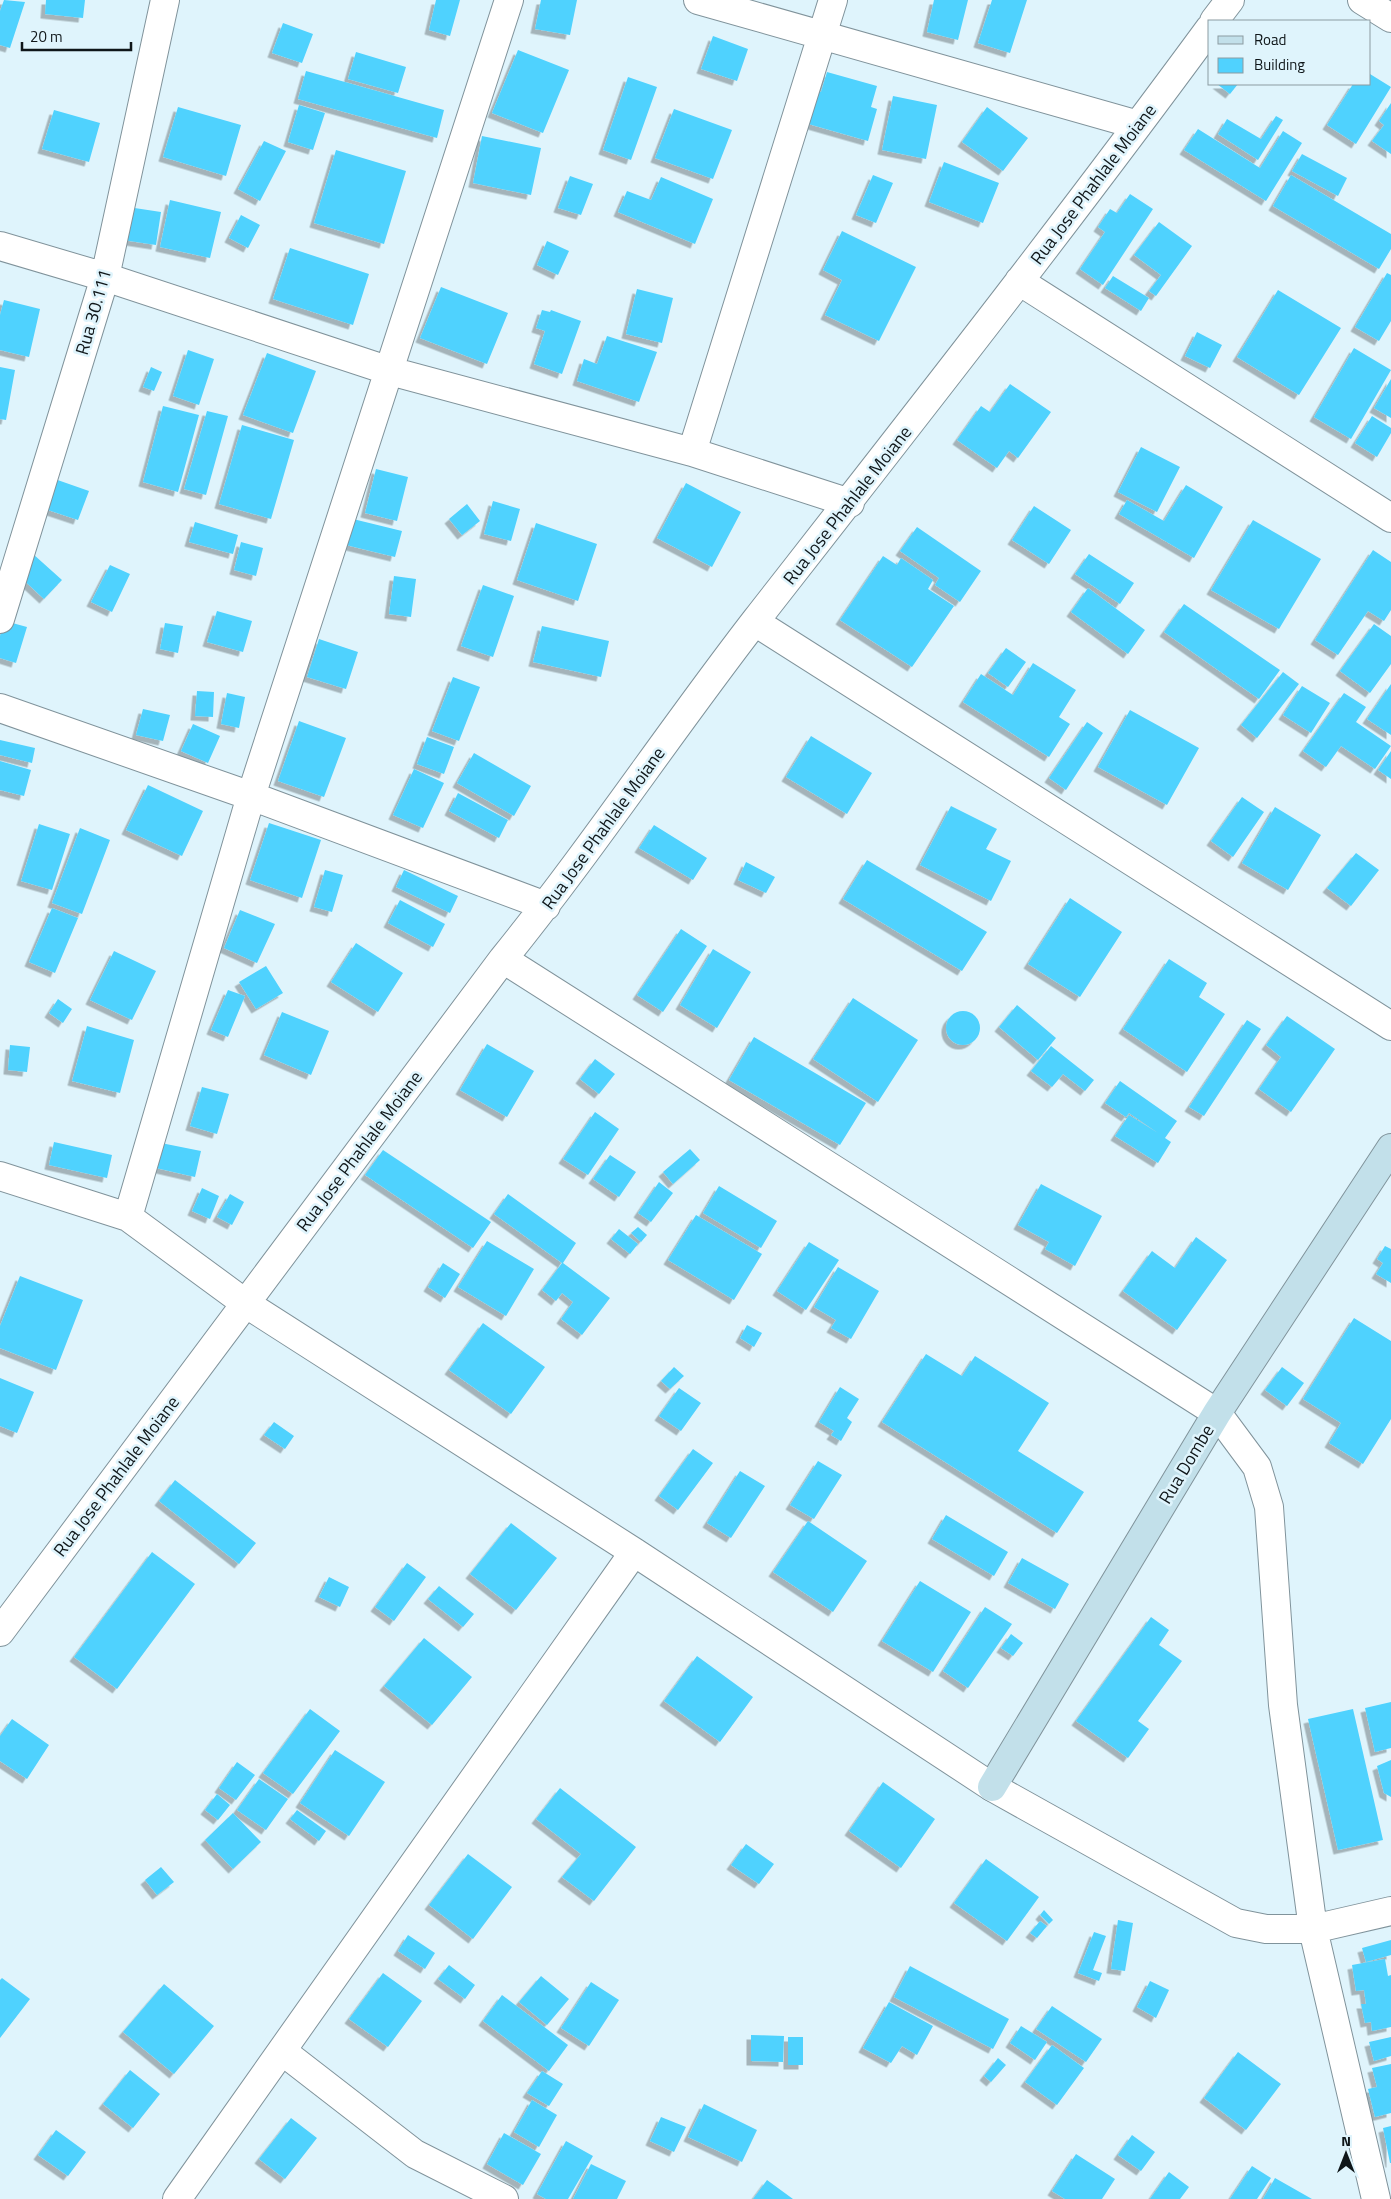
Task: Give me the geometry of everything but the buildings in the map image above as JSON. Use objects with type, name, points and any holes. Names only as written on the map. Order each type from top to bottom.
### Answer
[{"type":"street","name":"Rua 30.111","points":[[0,619],[105,277],[165,0]]},
{"type":"street","points":[[128,1217],[250,796],[390,371],[509,0]]},
{"type":"street","points":[[698,0],[1138,125]]},
{"type":"street","points":[[692,452],[833,0]]},
{"type":"street","points":[[1215,20],[1230,0]]},
{"type":"street","points":[[1362,0],[1391,18]]},
{"type":"street","name":"Rua Jose Phahlale Moiane","points":[[0,1632],[503,959],[546,906],[755,622],[850,503],[1208,31]]},
{"type":"street","points":[[0,246],[105,277],[390,371],[692,452],[850,503]]},
{"type":"street","points":[[1019,281],[1391,518]]},
{"type":"street","points":[[755,622],[1391,1026]]},
{"type":"street","points":[[0,708],[250,796],[546,906]]},
{"type":"street","points":[[503,959],[1217,1412],[1257,1467],[1269,1507],[1283,1705],[1313,1929],[1376,2199]]},
{"type":"street","name":"Rua Dombe","points":[[992,1787],[1217,1412],[1391,1148]]},
{"type":"street","points":[[0,1176],[128,1217],[245,1303],[634,1552],[992,1787],[1236,1922],[1266,1929],[1313,1929],[1391,1911]]},
{"type":"street","points":[[176,2199],[634,1552]]},
{"type":"street","points":[[282,2051],[415,2154],[504,2199]]}]
